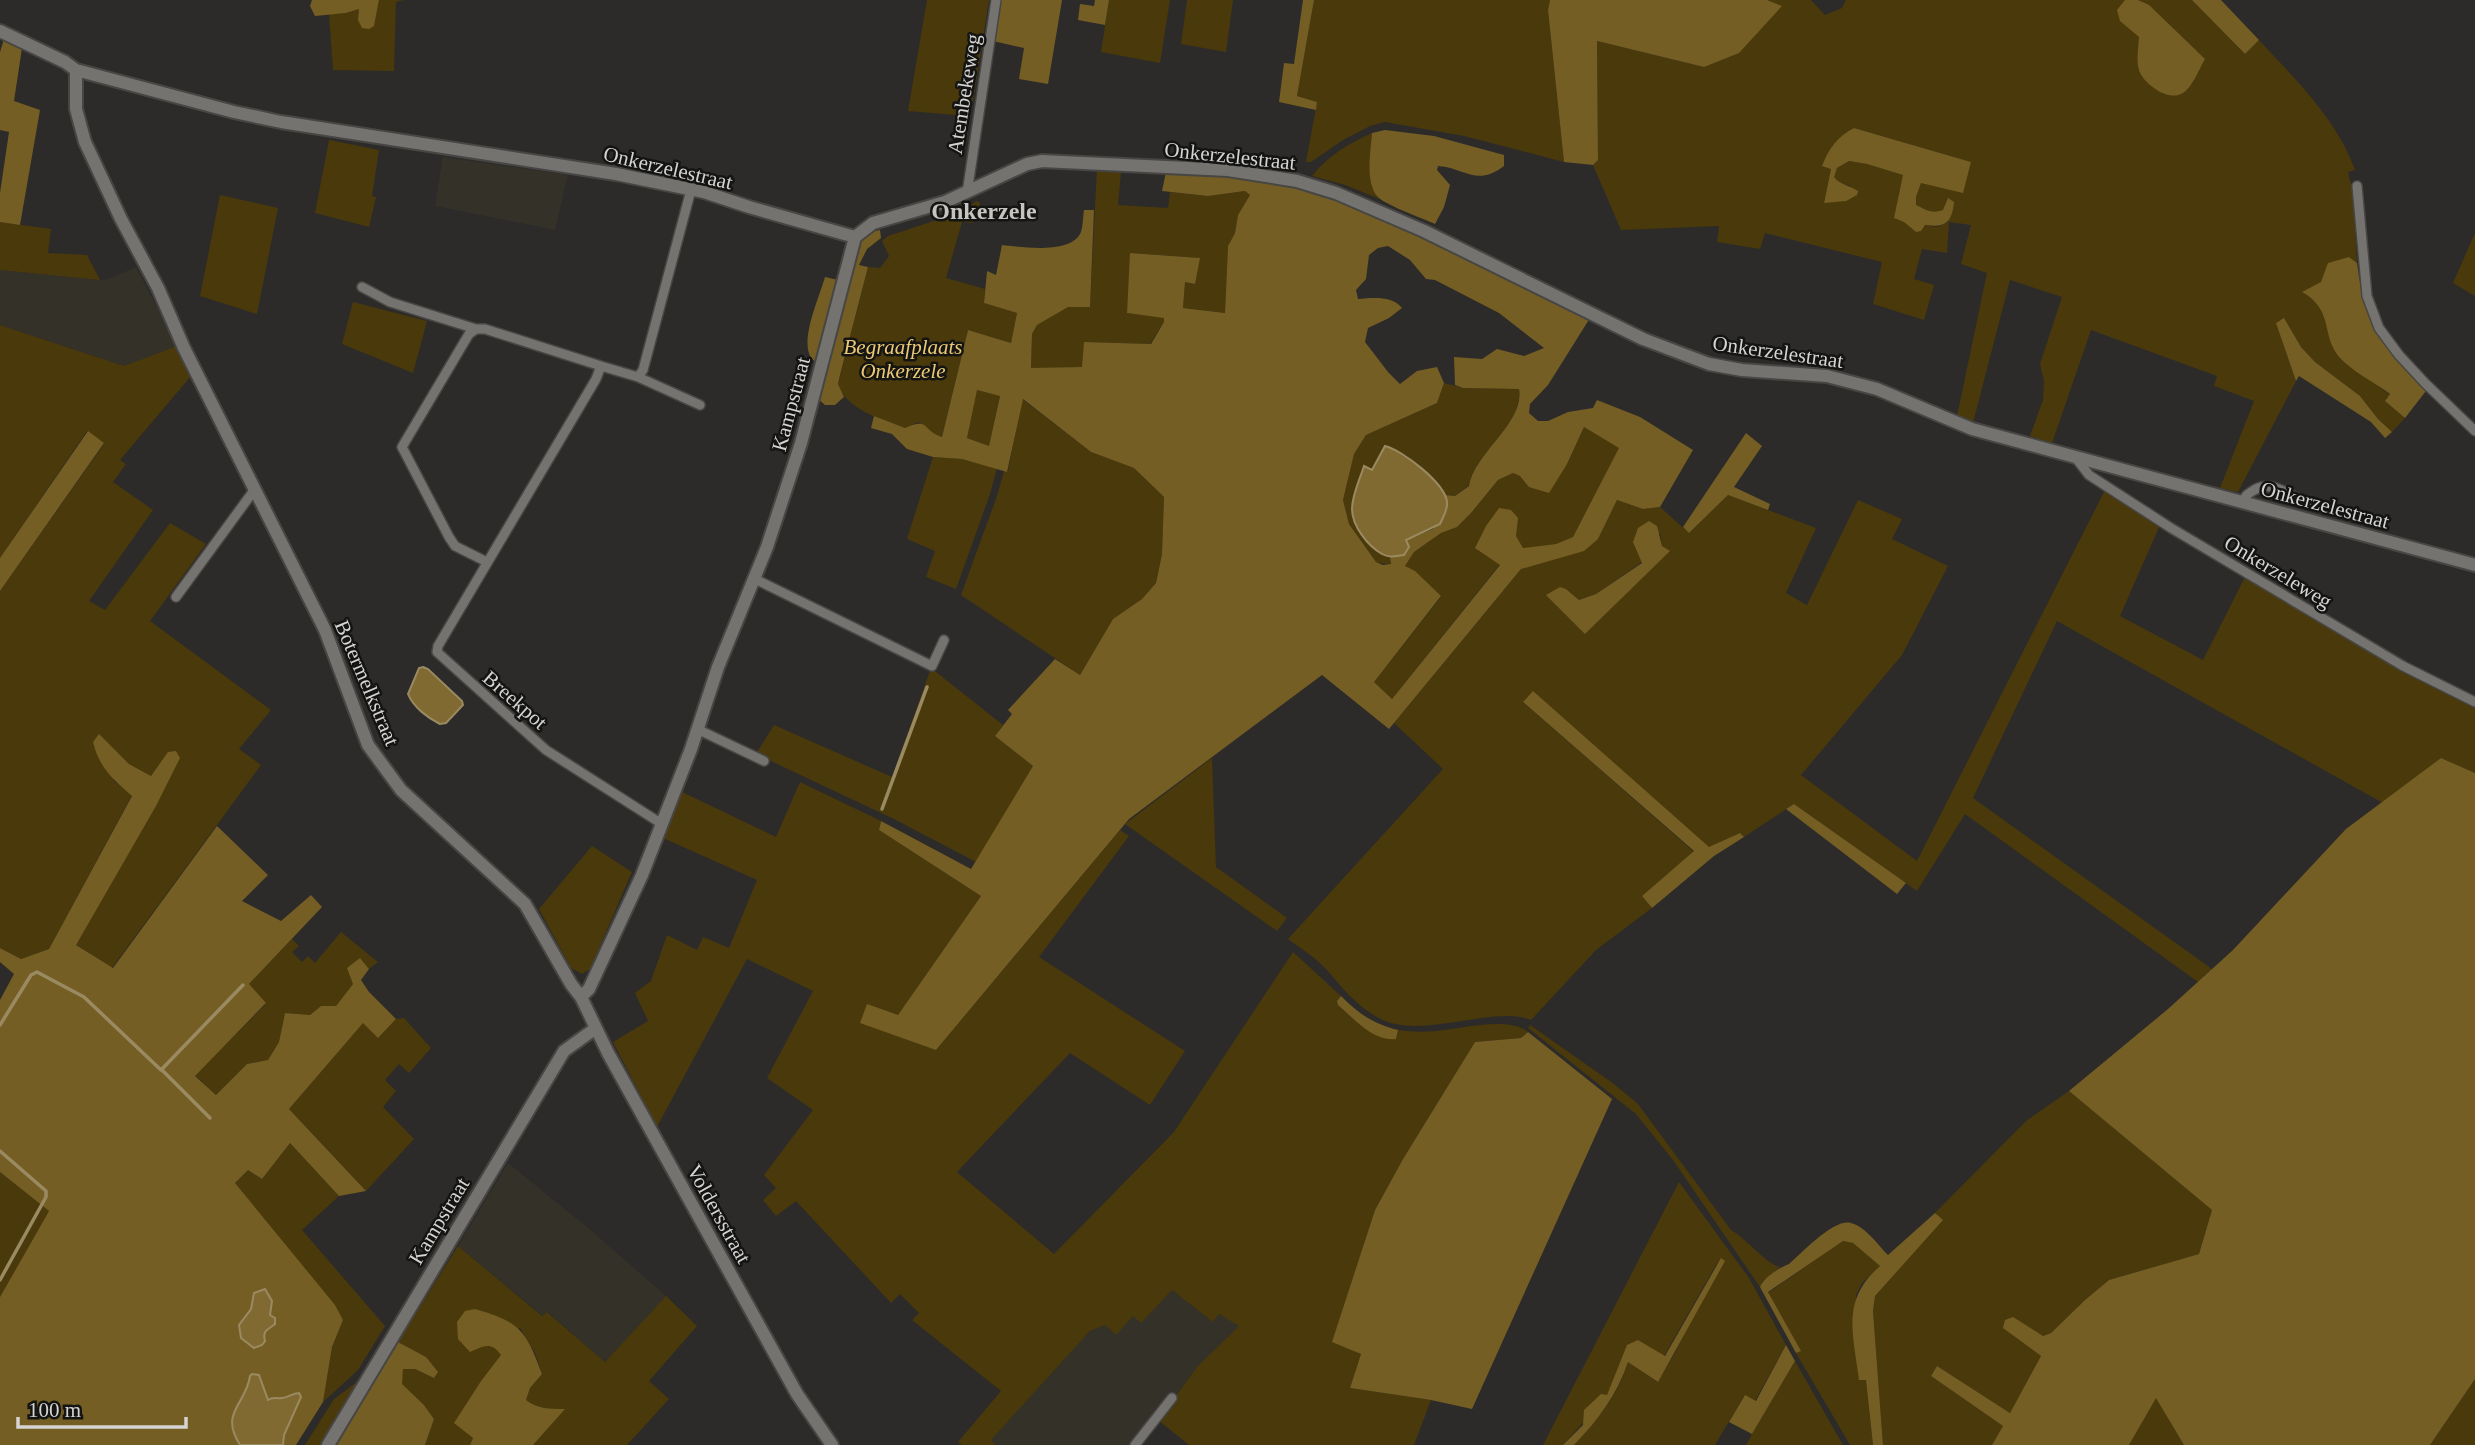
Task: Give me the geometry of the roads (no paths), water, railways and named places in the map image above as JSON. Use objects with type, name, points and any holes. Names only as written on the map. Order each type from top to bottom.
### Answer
[{"type":"street","name":"Atembekeweg","points":[[967,193],[996,0]]},
{"type":"street","name":"Onkerzelestraat","points":[[0,30],[76,69],[234,112],[281,122],[616,174],[691,190],[855,237],[873,223],[967,193],[1027,164],[1042,160],[1228,170],[1297,181],[1336,193],[1424,230],[1643,338],[1701,361],[1742,370],[1827,376],[1877,389],[1972,429],[2475,565]]},
{"type":"street","name":"Botermelkstraat","points":[[76,69],[76,109],[85,142],[121,219],[158,288],[184,348],[325,629],[368,745],[401,790],[525,904],[570,984],[581,997]]},
{"type":"street","points":[[2357,186],[2367,296],[2379,328],[2425,383],[2475,431]]},
{"type":"street","points":[[638,377],[643,370],[691,190]]},
{"type":"street","name":"Kampstraat","points":[[581,997],[589,989],[624,917],[662,824],[718,667],[780,511],[801,443],[855,237]]},
{"type":"street","points":[[362,287],[390,302],[638,377],[700,405]]},
{"type":"street","points":[[476,329],[468,334],[402,447],[455,546],[486,562]]},
{"type":"street","name":"Breekpot","points":[[601,366],[557,446],[486,562],[437,652],[546,750],[662,824]]},
{"type":"street","name":"Onkerzeleweg","points":[[2074,456],[2089,475],[2171,528],[2403,666],[2475,702]]},
{"type":"street","points":[[2243,502],[2250,492],[2269,486],[2300,500],[2345,513]]},
{"type":"street","points":[[176,597],[255,489]]},
{"type":"street","points":[[755,579],[932,666],[944,640]]},
{"type":"street","points":[[698,729],[764,761]]},
{"type":"street","name":"Voldersstraat","points":[[581,997],[797,1394],[832,1445]]},
{"type":"street","name":"Kampstraat","points":[[328,1445],[564,1051],[596,1028]]},
{"type":"street","points":[[1135,1445],[1172,1398]]},
{"type":"waterway","points":[[882,809],[927,687]]},
{"type":"waterway","points":[[0,1025],[31,975],[37,972],[84,997],[161,1070],[243,985]]},
{"type":"waterway","points":[[162,1070],[210,1118]]},
{"type":"waterway","points":[[0,1151],[46,1191],[46,1197],[0,1280]]},
{"type":"district","name":"Onkerzele","points":[[984,211]]},
{"type":"park label","name":"Begraafplaats Onkerzele","points":[[903,359]]}]
